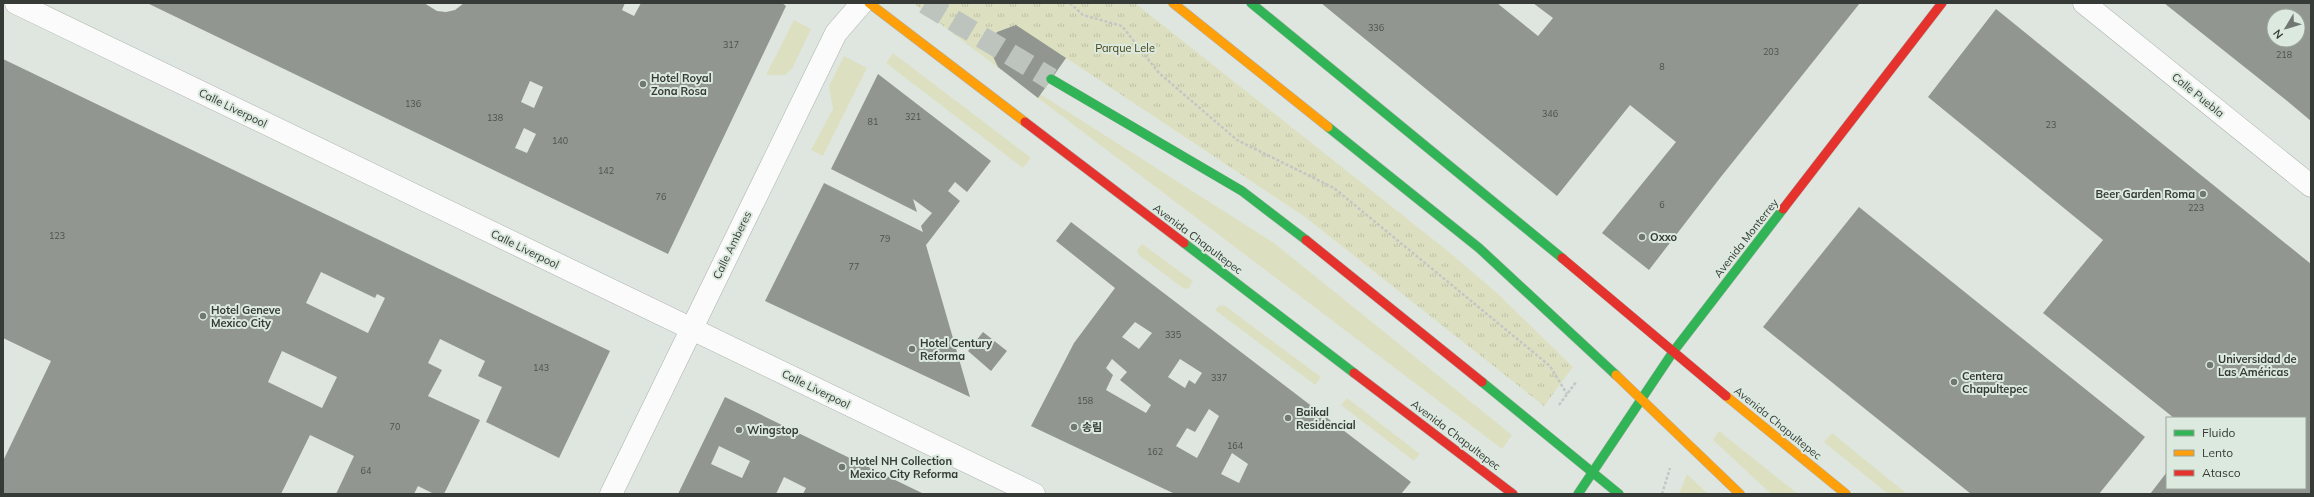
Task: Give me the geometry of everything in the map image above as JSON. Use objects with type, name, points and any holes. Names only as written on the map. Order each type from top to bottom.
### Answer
[{"type":"main road","name":"Avenida Chapultepec","points":[[869,3],[1513,494]]},
{"type":"main road","points":[[1173,3],[1479,248],[1641,399],[1740,494]]},
{"type":"main road","name":"Avenida Chapultepec","points":[[1251,3],[1506,210],[1673,352],[1846,494]]},
{"type":"main road","name":"Avenida Monterrey","points":[[1578,494],[1673,352],[1942,3]]},
{"type":"main road","points":[[1051,79],[1242,191],[1275,214],[1619,494]]},
{"type":"street","name":"Calle Liverpool","points":[[16,3],[1034,494]]},
{"type":"street","name":"Calle Amberes","points":[[611,494],[836,33],[862,3]]},
{"type":"street","name":"Calle Puebla","points":[[2084,3],[2311,186]]},
{"type":"path","points":[[1070,3],[1083,15],[1122,26],[1159,74],[1237,140],[1334,188],[1550,366],[1567,394]]},
{"type":"path","points":[[1556,408],[1578,379]]},
{"type":"path","points":[[1662,494],[1671,464]]},
{"type":"green space","name":"Parque Lele","points":[[913,3],[1135,3],[1449,252],[1497,293],[1573,367],[1544,406],[1305,217],[1066,58],[1038,98]]},
{"type":"green space","points":[[794,20],[811,29],[792,69],[785,75],[766,75]]},
{"type":"green space","points":[[893,53],[1031,158],[1023,168],[886,63]]},
{"type":"green space","points":[[844,56],[867,68],[823,156],[811,150],[833,109],[829,86]]},
{"type":"green space","points":[[1040,94],[1274,243],[1512,435],[1502,449],[1038,98]]},
{"type":"green space","points":[[1142,244],[1193,281],[1188,289],[1183,288],[1139,255],[1137,250]]},
{"type":"green space","points":[[1224,305],[1321,377],[1315,385],[1215,310],[1219,306]]},
{"type":"green space","points":[[1347,398],[1420,454],[1414,461],[1341,405]]},
{"type":"green space","points":[[1719,431],[1798,494],[1771,494],[1713,440]]},
{"type":"green space","points":[[1832,433],[1907,494],[1888,494],[1824,442]]},
{"type":"green space","points":[[1687,474],[1708,494],[1679,494]]},
{"type":"building","points":[[147,3],[424,3],[437,11],[446,12],[455,10],[464,3],[625,3],[622,10],[634,16],[641,3],[782,3],[786,6],[668,254]],"holes":[[[530,81],[543,87],[534,108],[521,102]],[[524,128],[536,134],[527,153],[515,148]]]},
{"type":"building","points":[[1321,3],[1497,3],[1538,36],[1553,18],[1533,3],[1860,3],[1720,178],[1649,270],[1602,233],[1676,142],[1630,105],[1557,196]]},
{"type":"building","points":[[2164,3],[2311,3],[2311,121],[2286,100]]},
{"type":"building","points":[[1996,9],[2311,264],[2311,494],[2150,494],[2166,473],[2166,489],[2306,489],[2306,417],[2173,417],[2043,313],[2103,240],[1928,97]]},
{"type":"building","points":[[1016,25],[1066,58],[1038,98],[998,67],[990,50],[991,41],[997,32]]},
{"type":"building","points":[[3,59],[610,351],[559,458],[486,422],[502,387],[478,376],[485,361],[440,339],[428,363],[442,370],[428,396],[480,420],[444,494],[434,494],[418,486],[414,494],[336,494],[354,456],[310,435],[281,494],[3,494],[3,461],[51,361],[3,338]],"holes":[[[321,272],[375,298],[377,294],[385,298],[368,333],[306,303]],[[282,351],[337,377],[322,408],[268,382]]]},
{"type":"building","points":[[878,74],[991,161],[967,192],[955,182],[948,191],[960,201],[926,245],[970,397],[765,301],[824,183],[923,232],[921,226],[932,213],[913,199],[917,212],[831,169]]},
{"type":"building","name":"Centera Chapultepec","points":[[1859,207],[2145,437],[2099,494],[1971,494],[1763,327]]},
{"type":"building","points":[[1071,222],[1411,482],[1401,494],[1175,494],[1031,426],[1074,343],[1115,288],[1056,241]],"holes":[[[1135,322],[1152,333],[1139,349],[1122,337]],[[1112,359],[1127,372],[1120,380],[1151,405],[1146,413],[1106,390],[1113,375],[1106,368]],[[1180,359],[1202,373],[1195,384],[1189,380],[1185,388],[1168,377]],[[1209,409],[1219,416],[1197,458],[1176,446],[1187,428],[1195,432]],[[1232,453],[1248,464],[1239,483],[1221,474]]]},
{"type":"building","points":[[983,332],[1007,351],[991,371],[968,351]]},
{"type":"building","points":[[725,397],[924,494],[803,494],[806,488],[784,477],[776,494],[678,494]],"holes":[[[719,446],[750,461],[742,478],[711,464]]]},
{"type":"tunnel","points":[[925,3],[1051,79]]},
{"type":"traffic: fast","points":[[1251,3],[1562,258]]},
{"type":"traffic: fast","points":[[1051,79],[1242,191],[1306,240]]},
{"type":"traffic: fast","points":[[1328,127],[1479,248],[1616,375]]},
{"type":"traffic: fast","points":[[1578,494],[1673,352],[1783,209]]},
{"type":"traffic: fast","points":[[1184,243],[1354,373]]},
{"type":"traffic: fast","points":[[1482,382],[1619,494]]},
{"type":"traffic: slow","points":[[869,3],[1025,122]]},
{"type":"traffic: slow","points":[[1173,3],[1328,127]]},
{"type":"traffic: slow","points":[[1616,375],[1740,494]]},
{"type":"traffic: slow","points":[[1726,396],[1846,494]]},
{"type":"traffic: jam","points":[[1783,209],[1942,3]]},
{"type":"traffic: jam","points":[[1025,122],[1184,243]]},
{"type":"traffic: jam","points":[[1306,240],[1482,382]]},
{"type":"traffic: jam","points":[[1562,258],[1726,396]]},
{"type":"traffic: jam","points":[[1354,373],[1513,494]]},
{"type":"place","name":"Hotel Royal Zona Rosa","points":[[643,84]]},
{"type":"place","name":"Beer Garden Roma","points":[[2203,194]]},
{"type":"place","name":"Oxxo","points":[[1642,237]]},
{"type":"place","name":"Hotel Geneve Mexico City","points":[[203,316]]},
{"type":"place","name":"Hotel Century Reforma","points":[[912,349]]},
{"type":"place","name":"Universidad de Las Américas","points":[[2210,365]]},
{"type":"place","name":"Centera Chapultepec","points":[[1954,382]]},
{"type":"place","name":"Baikal Residencial","points":[[1288,418]]},
{"type":"place","name":"송림","points":[[1074,427]]},
{"type":"place","name":"Wingstop","points":[[739,430]]},
{"type":"place","name":"Hotel NH Collection Mexico City Reforma","points":[[842,467]]}]
